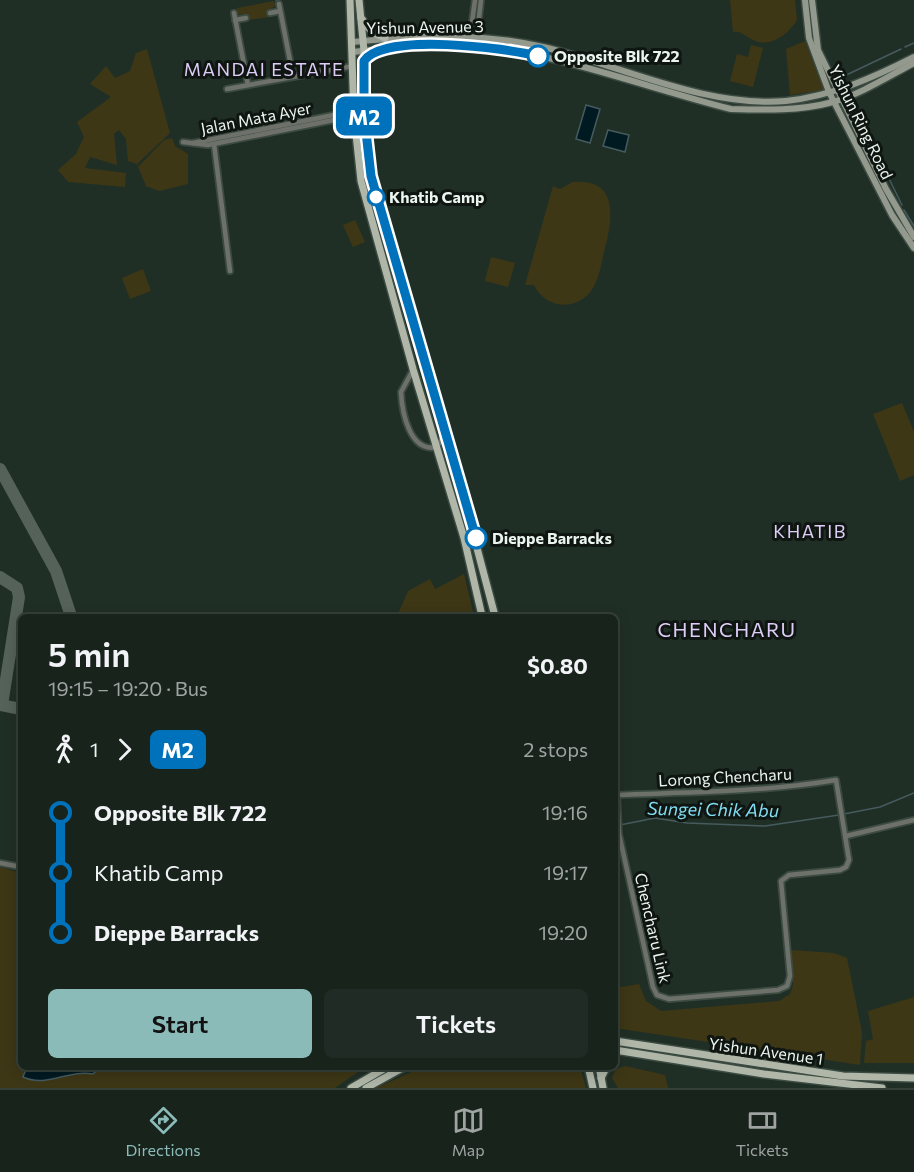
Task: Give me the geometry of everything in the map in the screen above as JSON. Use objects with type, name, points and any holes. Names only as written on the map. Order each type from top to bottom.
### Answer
[{"type":"main road","points":[[350,0],[354,113],[361,181],[413,369],[464,538],[482,614]]},
{"type":"main road","points":[[359,0],[364,51],[364,112],[371,176],[447,431],[494,614]]},
{"type":"main road","name":"Yishun Ring Road","points":[[806,0],[809,38],[829,92],[892,215],[914,248]]},
{"type":"main road","name":"Yishun Ring Road","points":[[812,0],[815,40],[837,91],[886,189],[914,237]]},
{"type":"main road","points":[[361,18],[372,32],[385,38]]},
{"type":"main road","name":"Yishun Avenue 3","points":[[353,42],[385,38],[473,41],[543,47],[660,82],[726,97],[786,100],[837,91],[858,84],[914,57]]},
{"type":"main road","name":"Yishun Avenue 3","points":[[353,52],[473,41],[526,53],[731,109],[784,110],[834,102],[914,63]]},
{"type":"main road","points":[[364,61],[376,49]]},
{"type":"main road","name":"Yishun Avenue 1","points":[[618,1040],[843,1076],[914,1078]]},
{"type":"main road","name":"Yishun Avenue 1","points":[[618,1051],[764,1074],[882,1088]]},
{"type":"main road","points":[[618,1057],[637,1054]]},
{"type":"main road","points":[[351,1088],[382,1070]]},
{"type":"main road","points":[[366,1088],[399,1070]]},
{"type":"main road","points":[[588,1070],[593,1088]]},
{"type":"main road","points":[[600,1070],[603,1088]]},
{"type":"main road","points":[[601,1078],[605,1070]]},
{"type":"street","points":[[473,41],[475,0]]},
{"type":"street","points":[[473,41],[481,0]]},
{"type":"street","points":[[279,4],[293,76]]},
{"type":"street","points":[[270,13],[280,11]]},
{"type":"street","points":[[234,13],[248,85]]},
{"type":"street","points":[[235,20],[246,18]]},
{"type":"street","points":[[227,89],[353,66]]},
{"type":"street","name":"Jalan Mata Ayer","points":[[340,116],[185,143],[214,144],[364,112]]},
{"type":"street","name":"Jalan Mata Ayer","points":[[214,144],[230,271]]},
{"type":"street","points":[[413,369],[401,390],[401,401],[411,435],[418,444],[431,448],[437,447],[447,431]]},
{"type":"street","name":"Lorong Chencharu","points":[[618,795],[718,791],[837,780]]},
{"type":"street","name":"Chencharu Link","points":[[618,831],[653,987],[657,995],[669,999],[778,990],[787,986],[790,976],[781,881],[789,875],[840,870],[846,867],[849,860],[837,780]]},
{"type":"street","points":[[846,836],[914,820]]},
{"type":"street","points":[[0,863],[18,866]]},
{"type":"shaded area","points":[[730,0],[795,0],[797,20],[783,36],[771,42],[758,42],[733,32]]},
{"type":"shaded area","points":[[274,1],[275,6],[268,11],[269,17],[248,20],[247,15],[238,14],[237,8]]},
{"type":"shaded area","points":[[805,41],[824,90],[790,95],[786,49]]},
{"type":"shaded area","points":[[751,45],[763,48],[753,87],[730,81],[737,54],[748,57]]},
{"type":"shaded area","points":[[147,49],[170,133],[137,164],[128,161],[126,139],[119,130],[114,134],[117,165],[90,157],[85,168],[126,173],[125,187],[68,182],[58,170],[76,154],[84,137],[77,122],[111,97],[90,84],[106,66],[115,78],[130,71],[136,53]]},
{"type":"shaded area","points":[[172,138],[175,146],[188,154],[188,184],[159,191],[146,186],[137,164],[139,166],[164,140]]},
{"type":"shaded area","points":[[573,182],[588,183],[599,187],[606,194],[610,204],[609,228],[594,287],[577,302],[553,303],[545,299],[534,285],[525,285],[553,186],[560,189]]},
{"type":"shaded area","points":[[355,220],[365,242],[353,247],[343,225]]},
{"type":"shaded area","points":[[491,257],[515,263],[508,287],[485,281]]},
{"type":"shaded area","points":[[143,269],[151,291],[130,299],[122,278]]},
{"type":"shaded area","points":[[902,403],[914,432],[914,475],[900,481],[873,414]]},
{"type":"shaded area","points":[[464,574],[474,614],[398,614],[408,591],[430,579],[435,589]]},
{"type":"shaded area","points":[[0,867],[18,872],[18,1070],[361,1070],[335,1088],[0,1088]]},
{"type":"shaded area","points":[[791,950],[834,953],[847,958],[862,1032],[860,1065],[618,1028],[618,988],[639,984],[646,1001],[661,1011],[779,1001],[790,994],[793,985]]},
{"type":"shaded area","points":[[914,997],[914,1063],[864,1063],[866,1041],[873,1039],[868,1011]]},
{"type":"shaded area","points":[[625,1066],[665,1075],[668,1088],[618,1088],[612,1078],[618,1068]]},
{"type":"shaded area","points":[[416,1070],[581,1070],[586,1088],[376,1088]]},
{"type":"water","points":[[586,105],[600,109],[590,143],[576,139]]},
{"type":"water","points":[[608,130],[629,135],[625,152],[603,146]]},
{"type":"water","points":[[27,1070],[97,1070],[93,1074],[75,1074],[49,1080],[32,1080],[23,1077]]},
{"type":"waterway","points":[[905,47],[914,43]]},
{"type":"waterway","points":[[840,78],[901,49]]},
{"type":"waterway","points":[[852,104],[902,205]]},
{"type":"waterway","points":[[904,210],[914,226]]},
{"type":"waterway","name":"Sungei Chik Abu","points":[[844,814],[880,807],[914,793]]},
{"type":"waterway","name":"Sungei Chik Abu","points":[[618,825],[655,818],[687,823],[765,826],[839,815]]},
{"type":"taxiway","points":[[0,469],[56,571],[70,614]]},
{"type":"taxiway","points":[[0,577],[17,588],[19,597],[2,705]]},
{"type":"taxiway","points":[[0,705],[18,708]]},
{"type":"bus line","name":"M2","points":[[476,538],[436,396],[396,269],[371,176],[364,114],[364,61],[376,49],[413,45],[469,44],[538,56]]},
{"type":"place","name":"Opposite Blk 722","points":[[538,56]]},
{"type":"place","name":"Khatib Camp","points":[[376,197]]},
{"type":"place","name":"Dieppe Barracks","points":[[476,538]]},
{"type":"district","name":"MANDAI ESTATE","points":[[264,70]]},
{"type":"district","name":"KHATIB","points":[[810,532]]},
{"type":"district","name":"CHENCHARU","points":[[727,630]]}]
